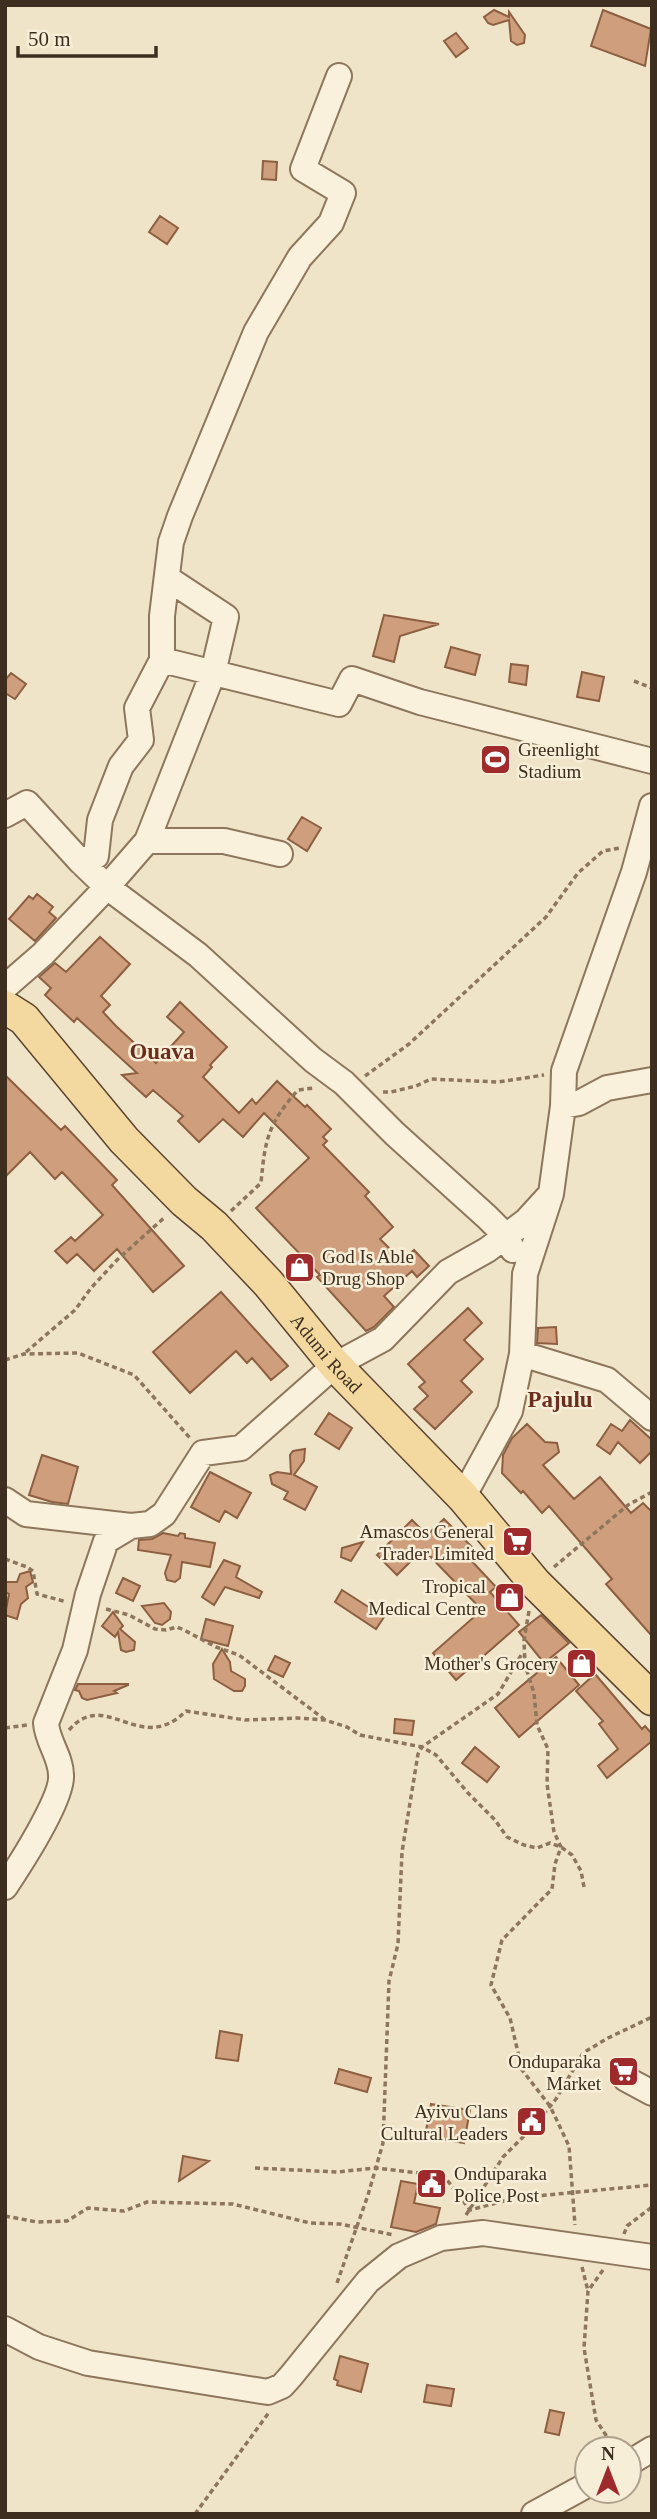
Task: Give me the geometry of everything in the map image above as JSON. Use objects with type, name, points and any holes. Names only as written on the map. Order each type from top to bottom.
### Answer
[{"type":"main road","name":"Adumi Road","points":[[5,1007],[24,1019],[124,1140],[184,1201],[214,1226],[268,1283],[335,1365],[463,1497],[535,1583],[652,1699]]},
{"type":"street","points":[[80,861],[96,856],[100,820],[121,766],[141,740],[137,708],[162,660],[162,616],[170,542],[180,516],[256,332],[300,257],[331,223],[343,193],[303,169],[339,76]]},
{"type":"street","points":[[5,987],[43,954],[147,841],[214,673],[226,617],[167,578]]},
{"type":"street","points":[[162,660],[339,704],[352,679],[420,702],[652,761]]},
{"type":"street","points":[[5,815],[27,803],[107,887],[198,955],[313,1060],[344,1083],[506,1236],[525,1274]]},
{"type":"street","points":[[463,1497],[510,1411],[522,1354],[525,1274],[551,1194],[563,1105],[564,1071],[652,806]]},
{"type":"street","points":[[147,841],[224,841],[280,854]]},
{"type":"street","points":[[563,1105],[579,1103],[607,1088],[652,1080]]},
{"type":"street","points":[[5,1500],[26,1514],[131,1526],[150,1524],[164,1514],[203,1453],[241,1448],[335,1365],[383,1339],[449,1272],[487,1251],[526,1221],[551,1194]]},
{"type":"street","points":[[522,1354],[607,1380],[652,1418]]},
{"type":"street","points":[[5,1887],[44,1823],[62,1779],[46,1723],[75,1650],[106,1541],[131,1526]]},
{"type":"street","points":[[626,2079],[652,2093]]},
{"type":"street","points":[[5,2329],[39,2347],[88,2362],[268,2392],[282,2386],[368,2281],[399,2256],[440,2238],[483,2233],[652,2258]]},
{"type":"street","points":[[534,2514],[573,2493]]},
{"type":"path","points":[[634,681],[652,688]]},
{"type":"path","points":[[214,1226],[261,1183],[264,1150],[276,1114],[298,1090],[361,1079],[409,1044],[546,917],[578,873],[603,851],[641,845]]},
{"type":"path","points":[[381,1091],[391,1092],[431,1079],[499,1082],[564,1071]]},
{"type":"path","points":[[24,1354],[75,1310],[117,1260],[184,1201]]},
{"type":"path","points":[[5,1360],[24,1354],[78,1353],[134,1375],[203,1453]]},
{"type":"path","points":[[606,2435],[596,2420],[584,2348],[588,2291],[578,2246],[569,2146],[550,2106],[522,2070],[510,2018],[491,1985],[502,1940],[552,1889],[555,1864],[561,1847],[554,1832],[547,1784],[548,1749],[537,1725],[534,1693],[525,1665],[526,1621],[535,1583],[628,1505],[652,1492]]},
{"type":"path","points":[[5,1559],[33,1571],[37,1594],[129,1615],[155,1629],[184,1629],[216,1647],[239,1655],[325,1720]]},
{"type":"path","points":[[341,2312],[335,2289],[383,2143],[389,1981],[398,1944],[402,1852],[418,1754],[422,1747],[498,1694],[524,1650]]},
{"type":"path","points":[[61,1768],[59,1752],[66,1734],[76,1722],[90,1716],[106,1715],[144,1729],[167,1725],[186,1711],[245,1720],[325,1720],[347,1727],[360,1735],[422,1747],[436,1755],[507,1837],[537,1848],[550,1843],[572,1855],[581,1871],[584,1887]]},
{"type":"path","points":[[453,2236],[503,2157],[550,2106],[583,2053],[652,2017]]},
{"type":"path","points":[[255,2168],[337,2172],[376,2168],[444,2176],[470,2210]]},
{"type":"path","points":[[470,2210],[515,2198],[652,2185]]},
{"type":"path","points":[[5,2216],[37,2222],[66,2221],[88,2208],[124,2211],[147,2202],[233,2204],[310,2223],[341,2224],[403,2237]]},
{"type":"path","points":[[588,2291],[618,2252],[627,2225],[652,2207]]},
{"type":"path","points":[[195,2514],[272,2408]]},
{"type":"building","points":[[494,10],[509,17],[509,12],[525,35],[524,43],[517,45],[511,41],[509,20],[493,25],[488,23],[484,17]]},
{"type":"building","points":[[603,10],[651,29],[645,66],[591,46]]},
{"type":"building","points":[[456,33],[468,48],[456,57],[444,41]]},
{"type":"building","points":[[263,161],[277,162],[276,180],[262,179]]},
{"type":"building","points":[[160,216],[178,228],[167,244],[149,232]]},
{"type":"building","points":[[384,615],[439,624],[400,636],[394,662],[373,656]]},
{"type":"building","points":[[451,647],[480,655],[475,675],[445,667]]},
{"type":"building","points":[[511,664],[528,666],[526,685],[509,682]]},
{"type":"building","points":[[582,672],[604,677],[599,701],[577,697]]},
{"type":"building","points":[[11,673],[26,684],[15,699],[5,693],[5,680]]},
{"type":"building","points":[[302,817],[321,828],[307,851],[288,839]]},
{"type":"building","points":[[37,894],[53,907],[49,912],[56,918],[35,941],[9,919],[29,896],[33,899]]},
{"type":"building","points":[[100,937],[130,964],[101,996],[110,1005],[103,1012],[116,1026],[156,1063],[184,1032],[167,1017],[180,1002],[227,1047],[203,1077],[239,1113],[252,1099],[256,1104],[277,1081],[305,1107],[307,1105],[331,1129],[323,1137],[327,1141],[323,1145],[369,1192],[365,1196],[393,1227],[380,1239],[402,1261],[414,1250],[429,1266],[417,1277],[412,1271],[384,1296],[394,1307],[374,1327],[366,1331],[317,1277],[320,1275],[256,1208],[309,1158],[264,1113],[243,1137],[223,1119],[199,1142],[178,1121],[183,1116],[153,1090],[146,1097],[122,1075],[137,1073],[77,1018],[74,1022],[45,995],[51,988],[39,977],[55,963],[66,972]]},
{"type":"building","points":[[5,1075],[61,1130],[65,1126],[117,1180],[112,1185],[184,1266],[153,1292],[117,1249],[94,1271],[77,1254],[67,1263],[55,1251],[71,1237],[75,1241],[103,1215],[62,1172],[55,1179],[30,1152],[5,1177]]},
{"type":"building","points":[[221,1292],[288,1366],[271,1380],[252,1358],[247,1363],[236,1351],[190,1393],[153,1352]]},
{"type":"building","points":[[468,1308],[482,1323],[464,1340],[483,1359],[461,1381],[472,1392],[435,1429],[414,1409],[428,1396],[419,1387],[425,1382],[408,1364]]},
{"type":"building","points":[[556,1327],[557,1344],[537,1343],[538,1328]]},
{"type":"building","points":[[329,1413],[352,1428],[339,1449],[315,1434]]},
{"type":"building","points":[[630,1420],[652,1440],[652,1451],[640,1463],[618,1442],[610,1454],[597,1445],[611,1424],[622,1431]]},
{"type":"building","points":[[527,1424],[545,1442],[557,1443],[559,1452],[543,1465],[574,1499],[600,1477],[631,1513],[643,1503],[652,1512],[652,1636],[606,1584],[612,1579],[549,1506],[542,1513],[523,1491],[521,1493],[502,1473],[503,1455],[512,1438]]},
{"type":"building","points":[[305,1449],[304,1461],[294,1475],[317,1487],[305,1510],[284,1499],[288,1492],[272,1484],[270,1475],[277,1472],[291,1474],[290,1455],[293,1451]]},
{"type":"building","points":[[42,1455],[78,1467],[68,1504],[29,1495]]},
{"type":"building","points":[[210,1472],[251,1493],[237,1518],[225,1511],[219,1522],[191,1507]]},
{"type":"building","points":[[444,1519],[474,1549],[467,1556],[496,1587],[490,1592],[519,1625],[456,1680],[433,1653],[482,1610],[423,1549],[397,1575],[377,1555],[412,1520],[427,1535]]},
{"type":"building","points":[[163,1533],[178,1536],[180,1533],[185,1534],[185,1538],[215,1543],[210,1567],[182,1562],[180,1578],[175,1582],[167,1580],[165,1573],[171,1555],[138,1550],[139,1540],[152,1539]]},
{"type":"building","points":[[363,1542],[351,1561],[341,1557],[342,1548]]},
{"type":"building","points":[[224,1560],[240,1566],[236,1577],[262,1592],[259,1598],[225,1587],[214,1605],[202,1597]]},
{"type":"building","points":[[30,1571],[33,1582],[26,1587],[28,1598],[21,1604],[17,1619],[5,1615],[9,1594],[5,1592],[5,1582],[17,1582],[20,1574]]},
{"type":"building","points":[[123,1578],[140,1586],[133,1601],[116,1593]]},
{"type":"building","points":[[342,1590],[384,1617],[376,1629],[335,1602]]},
{"type":"building","points":[[164,1603],[171,1612],[170,1619],[162,1625],[155,1623],[142,1606]]},
{"type":"building","points":[[113,1612],[123,1626],[120,1629],[135,1642],[134,1650],[121,1650],[118,1632],[115,1637],[102,1626]]},
{"type":"building","points":[[541,1615],[569,1643],[544,1663],[519,1632]]},
{"type":"building","points":[[206,1619],[233,1626],[228,1646],[201,1639]]},
{"type":"building","points":[[222,1649],[230,1662],[231,1671],[245,1679],[242,1691],[234,1691],[214,1679],[213,1664]]},
{"type":"building","points":[[275,1656],[290,1663],[283,1677],[268,1670]]},
{"type":"building","points":[[556,1657],[579,1685],[519,1737],[495,1708]]},
{"type":"building","points":[[595,1674],[642,1729],[645,1726],[652,1734],[652,1741],[607,1778],[598,1766],[618,1749],[599,1724],[603,1721],[576,1691]]},
{"type":"building","points":[[78,1684],[128,1685],[114,1691],[117,1693],[87,1700],[75,1690]]},
{"type":"building","points":[[395,1719],[414,1721],[412,1735],[394,1733]]},
{"type":"building","points":[[475,1747],[499,1767],[487,1782],[462,1763]]},
{"type":"building","points":[[220,2031],[242,2035],[238,2061],[216,2058]]},
{"type":"building","points":[[339,2069],[371,2078],[367,2092],[335,2083]]},
{"type":"building","points":[[431,2104],[470,2110],[464,2143],[425,2136]]},
{"type":"building","points":[[183,2156],[209,2161],[179,2181]]},
{"type":"building","points":[[401,2181],[418,2184],[414,2203],[440,2208],[436,2224],[416,2232],[391,2227]]},
{"type":"building","points":[[340,2356],[368,2364],[361,2392],[337,2385],[338,2381],[334,2379]]},
{"type":"building","points":[[427,2385],[454,2389],[451,2406],[424,2402]]},
{"type":"building","points":[[550,2410],[564,2413],[559,2435],[545,2432]]},
{"type":"place","name":"Greenlight Stadium","points":[[495,760]]},
{"type":"place","name":"God Is Able Drug Shop","points":[[299,1267]]},
{"type":"place","name":"Amascos General Trader Limited","points":[[517,1542]]},
{"type":"place","name":"Tropical Medical Centre","points":[[509,1597]]},
{"type":"place","name":"Mother's Grocery","points":[[581,1663]]},
{"type":"place","name":"Onduparaka Market","points":[[624,2072]]},
{"type":"place","name":"Ayivu Clans Cultural Leaders","points":[[531,2122]]},
{"type":"place","name":"Onduparaka Police Post","points":[[431,2184]]},
{"type":"district","name":"Ouava","points":[[162,1051]]},
{"type":"district","name":"Pajulu","points":[[560,1399]]}]
